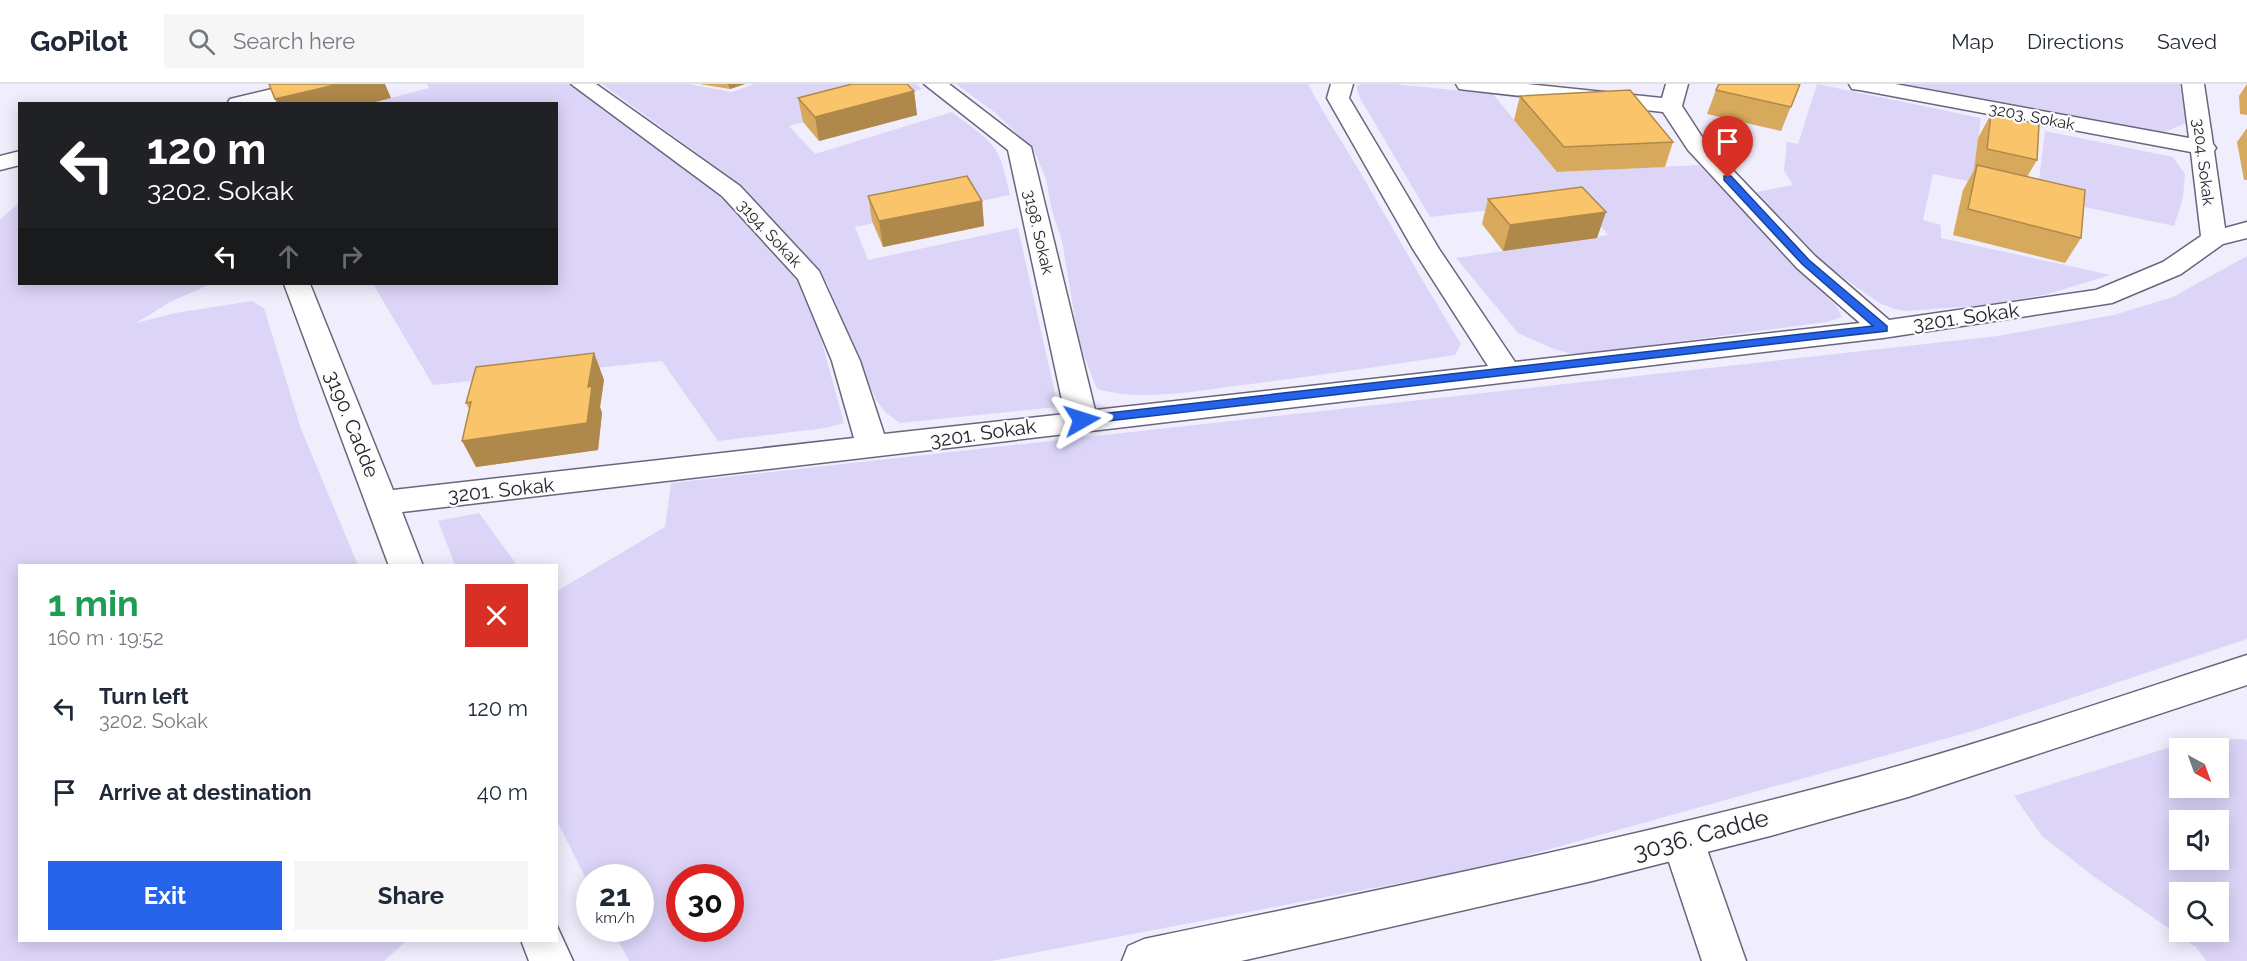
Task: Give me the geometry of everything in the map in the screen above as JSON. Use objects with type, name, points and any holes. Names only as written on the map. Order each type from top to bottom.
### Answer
[{"type":"street","points":[[229,100],[319,84]]},
{"type":"street","name":"3194. Sokak","points":[[582,84],[696,163],[731,191],[810,277],[846,361],[873,448]]},
{"type":"street","name":"3198. Sokak","points":[[935,84],[1019,147],[1082,420]]},
{"type":"street","points":[[1342,84],[1338,98],[1426,249],[1507,373]]},
{"type":"street","points":[[1467,84],[1674,95],[1678,121],[1696,145],[1806,262],[1883,329]]},
{"type":"street","name":"3203. Sokak","points":[[1860,84],[2204,148]]},
{"type":"street","name":"3204. Sokak","points":[[2193,84],[2204,148],[2214,239]]},
{"type":"street","points":[[0,163],[18,158]]},
{"type":"street","name":"3201. Sokak","points":[[383,503],[873,448],[1082,420],[1883,329],[2102,297],[2172,268],[2214,239],[2247,230]]},
{"type":"street","name":"3190. Cadde","points":[[297,285],[405,564]]},
{"type":"street","name":"3036. Cadde","points":[[1144,961],[1561,871],[1683,841],[1861,793],[1980,757],[2247,670]]},
{"type":"street","points":[[1683,841],[1724,961]]},
{"type":"street","points":[[544,942],[551,961]]},
{"type":"shaded area","points":[[427,84],[569,84],[697,175],[757,231],[793,271],[811,302],[844,423],[825,428],[718,441],[662,361],[433,385],[374,285],[558,285],[558,102],[376,102],[429,88]]},
{"type":"shaded area","points":[[602,84],[688,84],[732,92],[754,84],[916,84],[922,89],[789,126],[815,154],[952,112],[986,138],[998,154],[1010,195],[855,227],[868,260],[1018,228],[1058,407],[900,423],[886,413],[876,400],[827,283],[805,257],[753,201],[698,154]]},
{"type":"shaded area","points":[[956,84],[1308,84],[1461,344],[1455,355],[1188,392],[1132,395],[1097,389],[1079,343],[1062,241],[1052,211],[1046,179],[1033,148],[994,112]]},
{"type":"shaded area","points":[[1360,84],[1394,84],[1493,94],[1557,172],[1699,165],[1837,307],[1842,317],[1827,322],[1575,355],[1554,349],[1518,333],[1456,258],[1608,235],[1580,200],[1430,217],[1360,98],[1356,87]]},
{"type":"shaded area","points":[[1817,84],[1981,118],[1973,182],[1933,174],[1923,220],[1941,225],[1941,238],[2111,275],[2048,294],[1985,305],[1906,311],[1879,303],[1811,255],[1756,192],[1793,185],[1784,170],[1787,142],[1798,144]]},
{"type":"shaded area","points":[[1902,84],[2180,84],[2186,123],[2165,132],[2125,129]]},
{"type":"shaded area","points":[[2045,131],[2173,157],[2185,174],[2183,198],[2174,226],[2037,197]]},
{"type":"shaded area","points":[[18,204],[18,285],[209,285],[170,302],[136,323],[175,313],[252,301],[264,308],[301,429],[358,564],[18,564],[18,942],[405,942],[384,961],[0,961],[0,219]]},
{"type":"shaded area","points":[[2247,256],[2247,639],[1973,731],[1489,866],[991,961],[629,961],[619,942],[654,942],[654,864],[578,864],[558,823],[558,590],[665,527],[671,483],[1998,336],[2114,315],[2173,297]]},
{"type":"shaded area","points":[[479,513],[516,564],[455,564],[438,521]]},
{"type":"shaded area","points":[[2229,739],[2247,740],[2247,961],[2206,961],[2196,947],[2189,942],[2229,942],[2229,882],[2169,882],[2169,928],[2093,876],[2042,836],[2014,796],[2169,748],[2169,798],[2229,798]]},
{"type":"building","points":[[269,84],[339,84],[275,99]]},
{"type":"building","points":[[852,84],[907,84],[914,91],[815,117],[798,98]]},
{"type":"building","points":[[1719,84],[1800,84],[1791,107],[1716,90]]},
{"type":"building","points":[[1630,90],[1673,142],[1564,147],[1520,96]]},
{"type":"building","points":[[1991,114],[2039,124],[2037,160],[1987,149]]},
{"type":"building","points":[[1977,165],[2085,190],[2081,238],[1968,209]]},
{"type":"building","points":[[967,176],[982,201],[879,221],[868,196]]},
{"type":"building","points":[[1582,187],[1606,212],[1510,225],[1488,199]]},
{"type":"building","points":[[594,353],[588,387],[592,386],[587,423],[462,441],[471,402],[466,403],[476,367]]},
{"type":"route","points":[[1082,420],[1883,329],[1846,300],[1806,262],[1728,178]]}]
